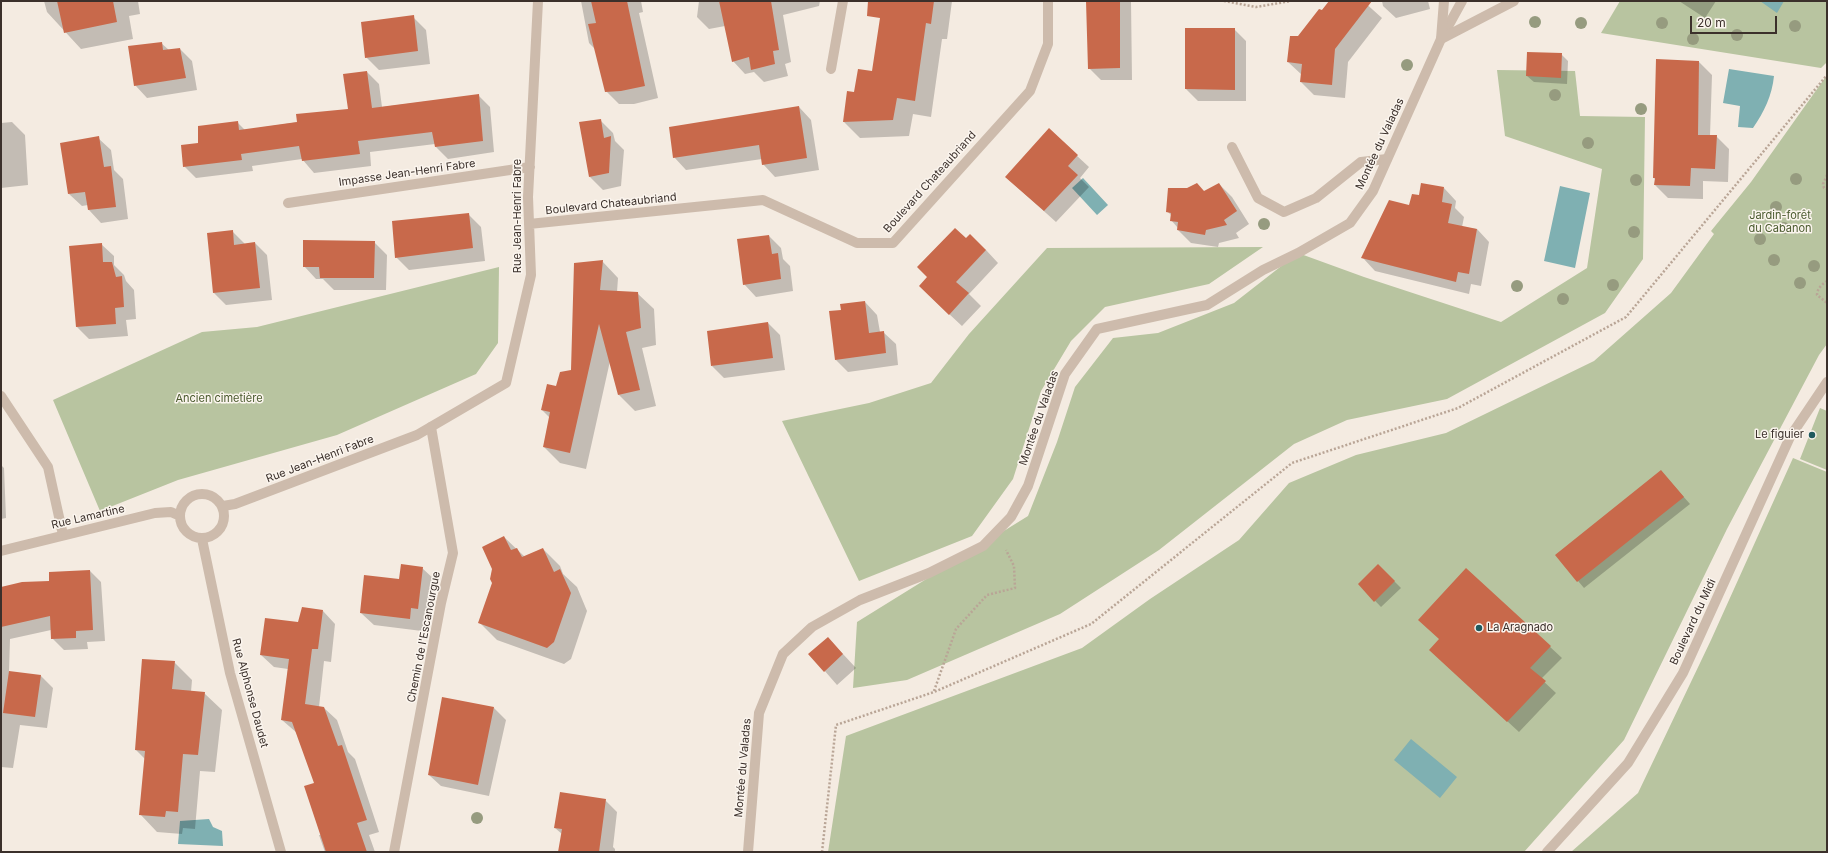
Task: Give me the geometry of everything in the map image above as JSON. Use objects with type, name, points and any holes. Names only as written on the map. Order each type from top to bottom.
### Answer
[{"type":"street","name":"Rue Jean-Henri Fabre","points":[[223,506],[235,504],[417,435],[506,383],[531,276],[528,197],[538,1]]},
{"type":"street","points":[[831,69],[843,1]]},
{"type":"street","name":"Boulevard Chateaubriand","points":[[529,224],[763,200],[857,243],[892,243],[1030,91],[1048,44],[1048,1]]},
{"type":"street","points":[[1441,39],[1444,1]]},
{"type":"street","name":"Montée du Valadas","points":[[748,852],[759,713],[783,654],[812,627],[860,600],[929,573],[983,546],[1011,517],[1028,486],[1065,374],[1097,329],[1207,305],[1263,270],[1298,253],[1350,223],[1373,191],[1441,39],[1462,1]]},
{"type":"street","points":[[1441,39],[1514,1]]},
{"type":"street","points":[[1232,147],[1258,198],[1284,212],[1316,198],[1362,162],[1387,159]]},
{"type":"street","name":"Impasse Jean-Henri Fabre","points":[[288,203],[530,168]]},
{"type":"street","name":"Boulevard du Midi","points":[[1547,852],[1628,763],[1679,680],[1790,437],[1827,382]]},
{"type":"street","points":[[1,396],[48,467],[63,535]]},
{"type":"street","name":"Chemin de l'Escanourgue","points":[[394,852],[441,603],[454,553],[431,427]]},
{"type":"street","points":[[203,493],[216,497],[223,506],[224,525],[215,535],[202,539],[192,536],[184,529],[180,516],[183,503],[192,496],[203,493]]},
{"type":"street","name":"Rue Lamartine","points":[[1,551],[155,513],[171,512],[180,516]]},
{"type":"street","name":"Rue Alphonse Daudet","points":[[202,539],[230,673],[281,852]]},
{"type":"path","points":[[1224,1],[1256,7],[1291,1]]},
{"type":"path","points":[[822,852],[836,725],[934,692],[1091,624],[1292,463],[1458,408],[1626,317],[1827,75]]},
{"type":"path","points":[[1827,175],[1823,184],[1824,188],[1827,189]]},
{"type":"path","points":[[1827,281],[1822,284],[1817,291],[1817,295],[1827,303]]},
{"type":"path","points":[[934,692],[956,629],[987,595],[1015,588],[1014,566],[997,531]]},
{"type":"green space","points":[[1620,1],[1827,1],[1827,62],[1821,68],[1601,33]]},
{"type":"green space","points":[[1497,70],[1575,71],[1580,116],[1645,117],[1643,259],[1605,313],[1447,399],[1347,420],[1294,444],[1159,550],[1060,614],[907,680],[853,688],[857,622],[1028,516],[1057,442],[1075,387],[1113,338],[1158,333],[1234,303],[1298,253],[1364,277],[1501,322],[1587,268],[1602,169],[1505,136]]},
{"type":"green space","name":"Jardin-forêt du Cabanon","points":[[1827,75],[1827,344],[1819,355],[1727,529],[1624,740],[1524,852],[828,852],[846,736],[1082,648],[1150,599],[1239,540],[1289,483],[1356,455],[1446,433],[1594,361],[1671,293],[1714,234],[1711,231],[1751,182]]},
{"type":"green space","points":[[1263,247],[1209,284],[1105,307],[1071,341],[1041,391],[1013,479],[972,536],[859,581],[782,421],[869,403],[931,383],[969,334],[1047,248]]},
{"type":"green space","name":"Ancien cimetière","points":[[499,267],[498,343],[476,374],[337,435],[178,480],[100,511],[53,400],[202,332],[257,327]]},
{"type":"green space","points":[[1820,408],[1827,411],[1827,470],[1800,459]]},
{"type":"green space","points":[[1793,458],[1827,472],[1827,852],[1571,852],[1638,793],[1711,640]]},
{"type":"water","points":[[1760,1],[1784,1],[1777,13]]},
{"type":"water","points":[[1729,69],[1774,76],[1767,104],[1753,128],[1738,127],[1740,106],[1723,103]]},
{"type":"water","points":[[1083,178],[1108,205],[1097,215],[1072,188]]},
{"type":"water","points":[[1560,186],[1590,193],[1575,268],[1544,261]]},
{"type":"water","points":[[1411,739],[1457,777],[1440,798],[1394,760]]},
{"type":"water","points":[[209,819],[213,827],[222,831],[223,846],[178,844],[180,821]]},
{"type":"building","points":[[57,1],[113,1],[117,22],[64,33]]},
{"type":"building","points":[[591,1],[627,1],[645,86],[621,91],[605,92],[588,24],[596,23]]},
{"type":"building","points":[[719,1],[771,1],[779,50],[773,51],[775,64],[751,70],[749,57],[732,62]]},
{"type":"building","points":[[868,1],[934,1],[931,24],[926,23],[915,101],[897,98],[893,120],[843,122],[847,91],[854,92],[858,69],[872,71],[880,18],[867,16]]},
{"type":"building","points":[[1086,1],[1120,1],[1120,68],[1088,69]]},
{"type":"building","points":[[1329,1],[1372,1],[1335,49],[1332,85],[1300,82],[1302,64],[1287,62],[1290,36],[1298,36],[1319,9],[1322,10]]},
{"type":"building","points":[[414,15],[418,51],[365,58],[361,22]]},
{"type":"building","points":[[1185,28],[1235,28],[1235,90],[1185,89]]},
{"type":"building","points":[[162,42],[163,50],[180,48],[186,78],[134,86],[128,46]]},
{"type":"building","points":[[1527,52],[1562,53],[1561,78],[1526,76]]},
{"type":"building","points":[[1656,59],[1699,61],[1698,135],[1717,135],[1715,169],[1691,168],[1690,186],[1654,185]]},
{"type":"building","points":[[367,71],[372,108],[479,94],[483,141],[435,147],[432,132],[358,141],[360,154],[302,161],[299,146],[241,154],[242,160],[183,167],[181,145],[198,143],[198,126],[238,121],[239,130],[297,122],[296,114],[348,109],[343,74]]},
{"type":"building","points":[[799,106],[807,158],[762,165],[759,145],[673,158],[669,127]]},
{"type":"building","points":[[601,119],[604,138],[611,136],[609,173],[589,177],[579,122]]},
{"type":"building","points":[[1049,128],[1078,155],[1068,166],[1078,175],[1044,211],[1005,177]]},
{"type":"building","points":[[99,136],[104,167],[111,166],[116,207],[88,210],[85,192],[68,194],[60,143]]},
{"type":"building","points":[[1197,183],[1204,191],[1219,183],[1237,211],[1224,220],[1227,225],[1206,230],[1205,235],[1177,230],[1178,222],[1170,221],[1171,213],[1166,212],[1168,188],[1187,188]]},
{"type":"building","points":[[1421,183],[1444,187],[1442,202],[1452,204],[1448,223],[1477,229],[1469,274],[1458,272],[1456,282],[1361,258],[1389,200],[1409,205],[1412,194],[1419,195]]},
{"type":"building","points":[[469,213],[473,248],[395,258],[392,221]]},
{"type":"building","points":[[955,228],[966,238],[970,234],[986,250],[956,282],[969,293],[949,315],[919,286],[927,277],[917,267]]},
{"type":"building","points":[[233,230],[234,245],[255,242],[260,288],[213,293],[207,233]]},
{"type":"building","points":[[769,235],[772,254],[778,253],[781,279],[743,285],[737,239]]},
{"type":"building","points":[[303,240],[375,241],[374,278],[320,278],[319,267],[303,267]]},
{"type":"building","points":[[102,243],[103,262],[112,262],[116,277],[122,276],[124,307],[115,308],[116,324],[76,327],[69,246]]},
{"type":"building","points":[[603,260],[600,290],[638,292],[641,328],[626,332],[640,390],[618,395],[599,324],[570,453],[543,447],[550,412],[541,410],[547,384],[556,386],[560,372],[571,370],[574,263]]},
{"type":"building","points":[[865,301],[869,333],[884,331],[886,353],[835,360],[829,311],[841,310],[840,304]]},
{"type":"building","points":[[768,322],[773,358],[711,366],[707,331]]},
{"type":"building","points":[[1661,470],[1684,497],[1577,582],[1555,555]]},
{"type":"building","points":[[504,536],[511,550],[517,548],[522,557],[543,548],[554,572],[560,569],[571,593],[554,642],[547,648],[478,623],[492,583],[490,579],[492,569],[482,547]]},
{"type":"building","points":[[401,564],[423,567],[418,609],[411,608],[410,619],[360,613],[364,575],[399,579]]},
{"type":"building","points":[[1378,564],[1395,581],[1374,602],[1358,584]]},
{"type":"building","points":[[1466,568],[1551,646],[1530,668],[1546,681],[1507,722],[1429,650],[1439,639],[1418,620]]},
{"type":"building","points":[[90,570],[93,630],[76,631],[76,638],[51,639],[50,616],[1,627],[1,587],[22,582],[49,581],[49,572]]},
{"type":"building","points":[[302,607],[323,610],[318,649],[312,649],[305,704],[324,707],[338,746],[342,745],[367,820],[357,823],[367,852],[326,852],[304,786],[314,783],[292,722],[281,720],[289,659],[260,655],[265,618],[298,622]]},
{"type":"building","points":[[828,637],[843,654],[824,672],[808,654]]},
{"type":"building","points":[[142,659],[175,661],[172,689],[205,692],[198,755],[183,754],[178,812],[166,811],[165,817],[139,815],[145,751],[135,750]]},
{"type":"building","points":[[9,671],[41,675],[35,717],[3,713]]},
{"type":"building","points":[[442,697],[494,707],[478,785],[428,775]]},
{"type":"building","points":[[560,792],[606,799],[599,852],[558,852],[562,829],[554,828]]},
{"type":"place","name":"Le figuier","points":[[1812,435]]},
{"type":"place","name":"La Aragnado","points":[[1479,628]]}]
